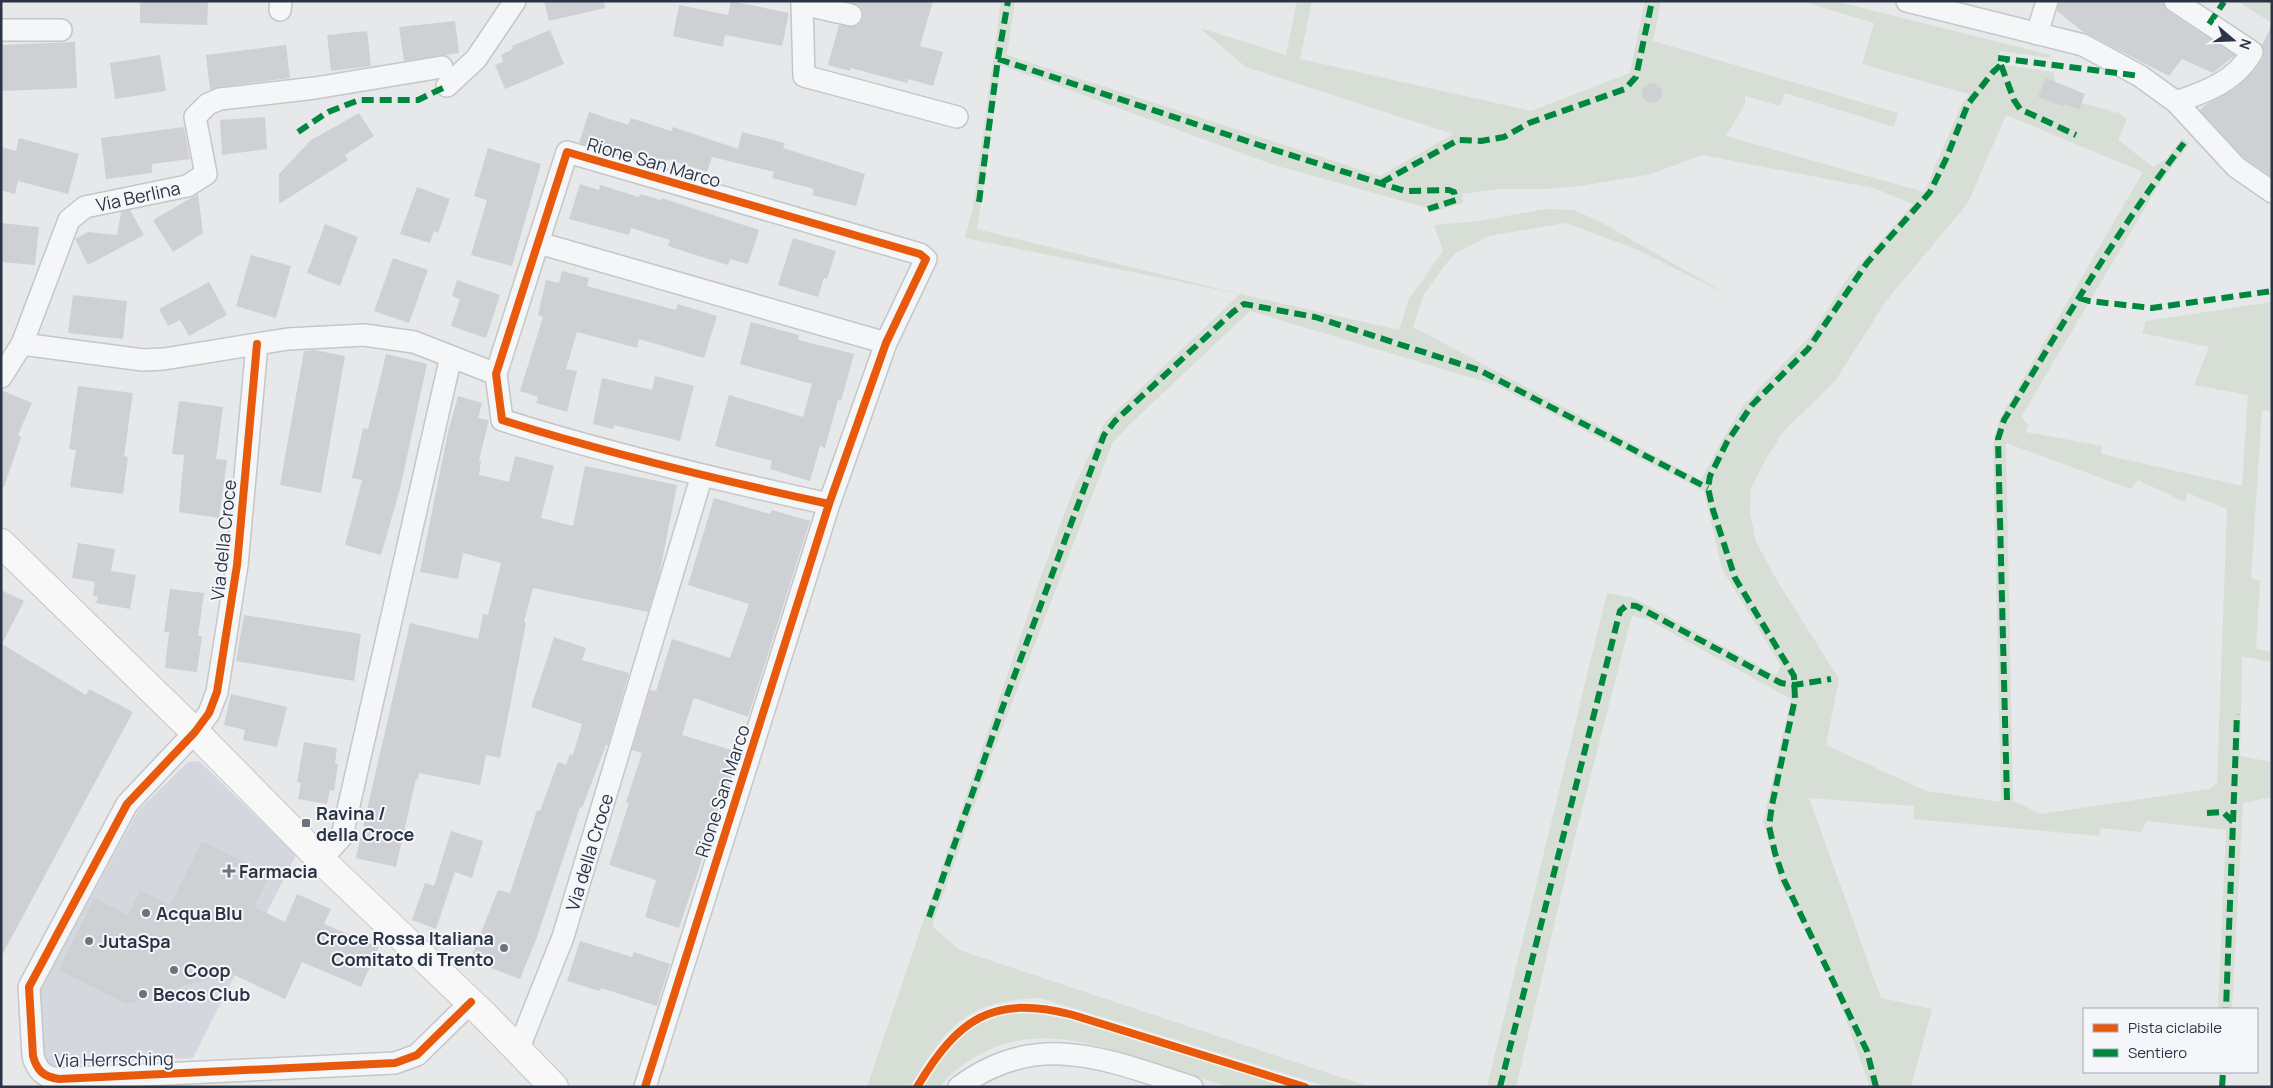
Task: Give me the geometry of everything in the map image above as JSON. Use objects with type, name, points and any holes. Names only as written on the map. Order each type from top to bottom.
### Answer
[{"type":"street","name":"Via Berlina","points":[[1,377],[22,344],[69,220],[85,207],[186,186],[206,174],[195,117],[208,104],[220,99],[315,88],[382,75],[445,76],[466,68],[476,59],[515,1]]},
{"type":"street","points":[[1907,1],[2084,45],[2140,76],[2176,102],[2236,167],[2272,192]]},
{"type":"street","points":[[2037,34],[2048,1]]},
{"type":"street","points":[[2175,1],[2252,52],[2237,72],[2225,80],[2206,91],[2176,102]]},
{"type":"street","points":[[850,15],[803,3],[804,76],[957,117]]},
{"type":"street","points":[[1,30],[61,30]]},
{"type":"street","name":"Rione San Marco","points":[[645,1087],[828,504],[886,343],[926,259],[920,254],[567,152],[496,374],[502,420],[552,436],[702,476],[828,504]]},
{"type":"street","points":[[539,243],[886,343]]},
{"type":"street","points":[[22,344],[143,360],[164,360],[288,339],[364,335],[414,342],[496,374]]},
{"type":"street","name":"Via della Croce","points":[[195,732],[210,713],[217,692],[233,594],[257,344]]},
{"type":"street","points":[[321,860],[342,836],[449,366]]},
{"type":"street","name":"Via della Croce","points":[[518,1050],[563,937],[702,476]]},
{"type":"street","points":[[1,543],[195,732],[321,860],[470,1002],[554,1087]]},
{"type":"street","name":"Via Herrsching","points":[[195,732],[127,804],[29,987],[33,1056],[36,1066],[41,1073],[59,1080],[395,1062],[418,1055],[470,1002]]},
{"type":"street","points":[[958,1087],[979,1072],[995,1064],[1026,1055],[1052,1052],[1079,1054],[1192,1087]]},
{"type":"shaded area","points":[[1001,1],[1015,1],[1007,55],[1380,176],[1453,134],[1246,67],[1200,28],[1286,55],[1297,1],[1312,1],[1300,59],[1531,111],[1630,73],[1645,1],[1661,1],[1653,41],[1898,113],[1894,127],[1785,93],[1780,106],[1745,96],[1745,104],[1726,136],[1924,192],[1962,104],[1969,94],[1862,64],[1874,23],[1801,1],[1834,1],[2051,55],[2050,58],[2000,51],[1997,64],[2054,72],[2055,82],[2042,99],[2062,107],[2064,104],[2078,110],[2081,103],[2114,113],[2116,111],[2127,119],[2118,140],[2153,167],[2167,158],[2182,138],[2189,144],[2158,186],[2021,417],[2028,424],[2026,432],[2102,446],[2101,454],[2242,486],[2248,395],[2194,385],[2209,347],[2142,333],[2146,321],[2272,302],[2272,411],[2262,410],[2251,578],[2260,581],[2256,649],[2272,652],[2272,662],[2242,656],[2240,756],[2272,762],[2272,797],[2243,803],[2232,1008],[2218,1008],[2226,830],[2147,821],[2141,832],[2101,828],[2099,836],[1914,819],[1914,806],[1809,798],[1881,998],[1932,1009],[1911,1087],[1870,1087],[1831,978],[1781,885],[1763,822],[1791,699],[1647,619],[1632,616],[1575,836],[1516,1087],[1487,1087],[1607,593],[1634,598],[1776,675],[1781,666],[1722,569],[1704,491],[1496,385],[1250,311],[1126,428],[1112,444],[993,752],[932,926],[959,950],[1370,1087],[1329,1087],[1041,998],[1015,1000],[975,1011],[947,1033],[910,1087],[867,1087],[1040,579],[1075,485],[1105,422],[1240,294],[965,238],[973,207]],"holes":[[[1001,65],[1274,165],[1428,208],[1430,213],[1463,203],[1462,194],[1498,189],[1545,189],[1580,186],[1651,174],[1702,155],[1874,188],[1913,204],[1849,276],[1810,336],[1744,404],[1701,480],[1413,327],[1424,294],[1456,253],[1489,236],[1566,223],[1636,249],[1730,296],[1597,220],[1573,210],[1546,209],[1479,221],[1434,225],[1443,251],[1409,299],[1399,330],[1240,294],[977,229]],[[2006,115],[2143,172],[1999,420],[1993,445],[2001,802],[1926,791],[1826,745],[1839,679],[1779,584],[1756,542],[1750,512],[1751,488],[1783,432],[1835,381],[1886,301],[1968,203]],[[2006,443],[2131,489],[2138,480],[2185,502],[2188,493],[2227,509],[2217,783],[2209,789],[2041,814],[2013,801]]]},
{"type":"shaded area","points":[[2237,1],[2272,1],[2272,23]]},
{"type":"shaded area","points":[[188,762],[200,762],[296,855],[193,1058],[54,1066],[47,1062],[44,1056],[40,991],[138,811]]},
{"type":"shaded area","points":[[1025,1011],[1043,1012],[1066,1017],[1286,1087],[1227,1086],[1117,1051],[1086,1043],[1055,1039],[1025,1040],[995,1047],[967,1062],[939,1087],[924,1087],[953,1045],[964,1035],[976,1026],[990,1020]]},
{"type":"building","points":[[140,1],[208,1],[207,25],[140,23]]},
{"type":"building","points":[[544,1],[604,1],[605,8],[549,21]]},
{"type":"building","points":[[731,1],[789,13],[782,46],[725,35],[723,47],[673,36],[679,5],[728,15]]},
{"type":"building","points":[[847,1],[933,1],[920,46],[943,52],[933,86],[908,79],[907,83],[851,68],[850,71],[828,65],[839,25],[854,27],[860,24],[863,18],[860,6]]},
{"type":"building","points":[[2059,1],[2163,1],[2168,11],[2235,55],[2213,73],[2182,59],[2169,76],[2082,31],[2057,11]]},
{"type":"building","points":[[455,21],[459,53],[404,61],[399,27]]},
{"type":"building","points":[[2272,25],[2272,177],[2244,158],[2200,110],[2205,105],[2236,88],[2255,70],[2263,58],[2262,45]]},
{"type":"building","points":[[550,30],[564,64],[505,89],[495,65],[503,62],[501,55],[513,49],[512,46]]},
{"type":"building","points":[[367,31],[371,66],[331,71],[327,35]]},
{"type":"building","points":[[75,42],[77,88],[1,91],[1,45]]},
{"type":"building","points":[[286,45],[290,78],[219,87],[210,90],[206,55]]},
{"type":"building","points":[[160,55],[166,91],[115,99],[110,63]]},
{"type":"building","points":[[2046,78],[2085,94],[2079,110],[2064,104],[2063,107],[2038,97]]},
{"type":"building","points":[[1652,83],[1659,86],[1662,93],[1659,100],[1652,103],[1645,100],[1642,93],[1645,86]]},
{"type":"building","points":[[589,112],[628,125],[631,118],[671,131],[673,127],[738,149],[742,132],[785,143],[783,148],[865,174],[856,206],[812,195],[814,189],[772,178],[774,172],[712,157],[707,172],[668,159],[666,165],[624,151],[623,155],[579,143]]},
{"type":"building","points":[[359,113],[374,136],[345,155],[348,160],[279,204],[279,174],[311,140]]},
{"type":"building","points":[[265,117],[267,149],[222,155],[220,120]]},
{"type":"building","points":[[184,127],[190,159],[152,164],[152,173],[106,179],[101,138]]},
{"type":"building","points":[[19,138],[79,154],[68,194],[18,181],[15,194],[1,190],[1,147],[16,151]]},
{"type":"building","points":[[488,148],[541,164],[512,266],[471,255],[487,200],[474,196]]},
{"type":"building","points":[[580,184],[599,190],[600,185],[639,197],[640,194],[661,200],[662,198],[759,230],[748,264],[730,259],[728,265],[708,259],[668,246],[670,240],[631,228],[629,235],[569,219]]},
{"type":"building","points":[[417,187],[450,199],[438,233],[434,231],[430,243],[400,234]]},
{"type":"building","points":[[198,194],[203,233],[173,252],[153,220]]},
{"type":"building","points":[[130,210],[144,235],[88,265],[75,239],[88,232],[117,235],[121,212]]},
{"type":"building","points":[[1,223],[39,227],[35,265],[1,262]]},
{"type":"building","points":[[325,224],[358,237],[340,286],[307,273]]},
{"type":"building","points":[[793,238],[836,251],[827,279],[824,278],[818,297],[778,285]]},
{"type":"building","points":[[251,255],[291,266],[276,318],[236,306]]},
{"type":"building","points":[[393,258],[428,270],[409,323],[374,311]]},
{"type":"building","points":[[562,271],[589,278],[587,286],[676,310],[678,304],[717,316],[704,358],[639,339],[637,348],[577,332],[566,369],[577,371],[567,412],[536,403],[538,397],[520,391],[543,317],[538,315],[546,280],[559,283]]},
{"type":"building","points":[[457,280],[500,295],[486,338],[451,326],[460,299],[452,296]]},
{"type":"building","points":[[209,282],[227,315],[189,336],[180,320],[168,326],[159,309]]},
{"type":"building","points":[[73,295],[127,301],[123,339],[68,333]]},
{"type":"building","points":[[751,322],[799,335],[798,340],[854,354],[841,401],[838,400],[825,448],[820,446],[810,481],[770,469],[772,461],[715,446],[729,395],[803,417],[812,384],[740,364]]},
{"type":"building","points":[[314,350],[345,356],[321,493],[280,485],[304,351]]},
{"type":"building","points":[[386,354],[427,364],[400,489],[381,555],[345,545],[362,480],[352,478],[363,428],[368,429]]},
{"type":"building","points":[[655,376],[694,386],[680,441],[614,425],[613,429],[593,424],[602,378],[652,390]]},
{"type":"building","points":[[78,386],[133,393],[124,456],[128,457],[123,494],[70,487],[76,450],[69,449]]},
{"type":"building","points":[[1,390],[32,403],[18,435],[21,437],[4,487],[1,487]]},
{"type":"building","points":[[458,396],[482,403],[478,418],[489,420],[479,460],[481,461],[479,475],[509,482],[515,456],[554,466],[541,518],[573,526],[585,466],[677,485],[659,576],[648,612],[533,588],[524,622],[526,623],[500,758],[486,755],[480,785],[419,773],[396,867],[356,858],[410,623],[478,639],[483,614],[488,615],[501,563],[463,553],[458,579],[420,572],[448,432]]},
{"type":"building","points":[[179,401],[223,407],[216,459],[227,460],[219,518],[179,512],[184,455],[172,454]]},
{"type":"building","points":[[714,498],[770,514],[772,510],[810,521],[748,717],[694,698],[693,700],[682,735],[738,752],[679,928],[645,917],[656,880],[609,865],[629,803],[626,802],[642,753],[632,750],[650,690],[656,691],[672,639],[730,658],[749,604],[688,585]]},
{"type":"building","points":[[78,543],[115,549],[111,571],[136,575],[130,609],[96,603],[98,597],[93,596],[95,582],[72,578]]},
{"type":"building","points":[[170,589],[204,593],[198,636],[202,636],[197,672],[165,668],[169,632],[164,632]]},
{"type":"building","points":[[1,590],[24,601],[2,644],[86,695],[89,689],[133,712],[1,957]]},
{"type":"building","points":[[244,615],[361,634],[354,681],[236,661]]},
{"type":"building","points":[[554,637],[586,648],[582,660],[629,673],[608,745],[606,745],[582,808],[580,807],[537,937],[520,979],[470,960],[498,890],[510,893],[537,810],[540,811],[558,762],[566,765],[570,754],[573,755],[582,724],[531,707]]},
{"type":"building","points":[[231,694],[287,707],[277,747],[243,740],[245,730],[224,725]]},
{"type":"building","points":[[304,742],[337,748],[335,763],[338,764],[334,791],[330,790],[327,804],[298,799],[301,783],[297,782]]},
{"type":"building","points":[[451,831],[483,841],[472,878],[455,872],[436,929],[412,920],[425,883],[434,886]]},
{"type":"building","points":[[202,841],[270,875],[254,907],[285,922],[297,894],[331,909],[324,924],[379,947],[361,987],[302,962],[285,999],[232,974],[186,985],[127,1004],[59,970],[94,898],[128,915],[140,890],[170,905]]},
{"type":"building","points":[[580,941],[632,957],[634,952],[670,964],[657,1006],[601,988],[600,991],[567,981]]},
{"type":"marked path","points":[[979,202],[998,59],[1008,1]]},
{"type":"marked path","points":[[1381,183],[1458,140],[1481,141],[1504,137],[1529,123],[1625,89],[1636,77],[1652,1]]},
{"type":"marked path","points":[[2209,24],[2224,2]]},
{"type":"marked path","points":[[1998,58],[2140,76]]},
{"type":"marked path","points":[[998,59],[1405,191],[1449,190],[1454,192],[1456,200],[1428,209]]},
{"type":"marked path","points":[[1876,1087],[1867,1051],[1784,880],[1775,853],[1769,826],[1795,699],[1794,676],[1735,578],[1713,510],[1708,488],[1710,476],[1727,442],[1752,405],[1808,349],[1867,263],[1930,192],[1946,159],[1968,104],[1993,72],[2007,59]]},
{"type":"marked path","points":[[2001,65],[2014,100],[2020,109],[2076,135]]},
{"type":"marked path","points":[[298,132],[328,112],[359,100],[418,100],[447,86]]},
{"type":"marked path","points":[[2007,800],[1998,439],[2004,420],[2091,279],[2159,176],[2184,143]]},
{"type":"marked path","points":[[2079,298],[2089,301],[2152,308],[2272,291]]},
{"type":"marked path","points":[[929,917],[1002,709],[1104,435],[1115,421],[1244,304],[1315,317],[1479,370],[1708,488]]},
{"type":"marked path","points":[[1500,1087],[1620,611],[1627,605],[1636,606],[1781,683],[1794,685],[1831,679]]},
{"type":"marked path","points":[[2233,822],[2237,714]]},
{"type":"marked path","points":[[2207,813],[2223,812],[2233,822],[2226,1008]]},
{"type":"marked path","points":[[2222,1087],[2223,1073]]},
{"type":"cycle path","points":[[645,1087],[829,504],[886,343],[926,259],[920,254],[567,152],[496,374],[502,420],[664,466],[829,504]]},
{"type":"cycle path","points":[[257,344],[237,565],[217,692],[209,713],[195,732],[127,804],[29,987],[33,1056],[39,1069],[45,1075],[59,1079],[395,1063],[417,1055],[471,1002]]},
{"type":"cycle path","points":[[917,1087],[947,1044],[963,1029],[980,1018],[999,1011],[1020,1008],[1045,1009],[1073,1015],[1305,1087]]},
{"type":"place","name":"Ravina / della Croce","points":[[306,823]]},
{"type":"place","name":"Farmacia","points":[[229,871]]},
{"type":"place","name":"Acqua Blu","points":[[146,913]]},
{"type":"place","name":"JutaSpa","points":[[89,941]]},
{"type":"place","name":"Croce Rossa Italiana Comitato di Trento","points":[[504,948]]},
{"type":"place","name":"Coop","points":[[174,970]]},
{"type":"place","name":"Becos Club","points":[[143,994]]}]
